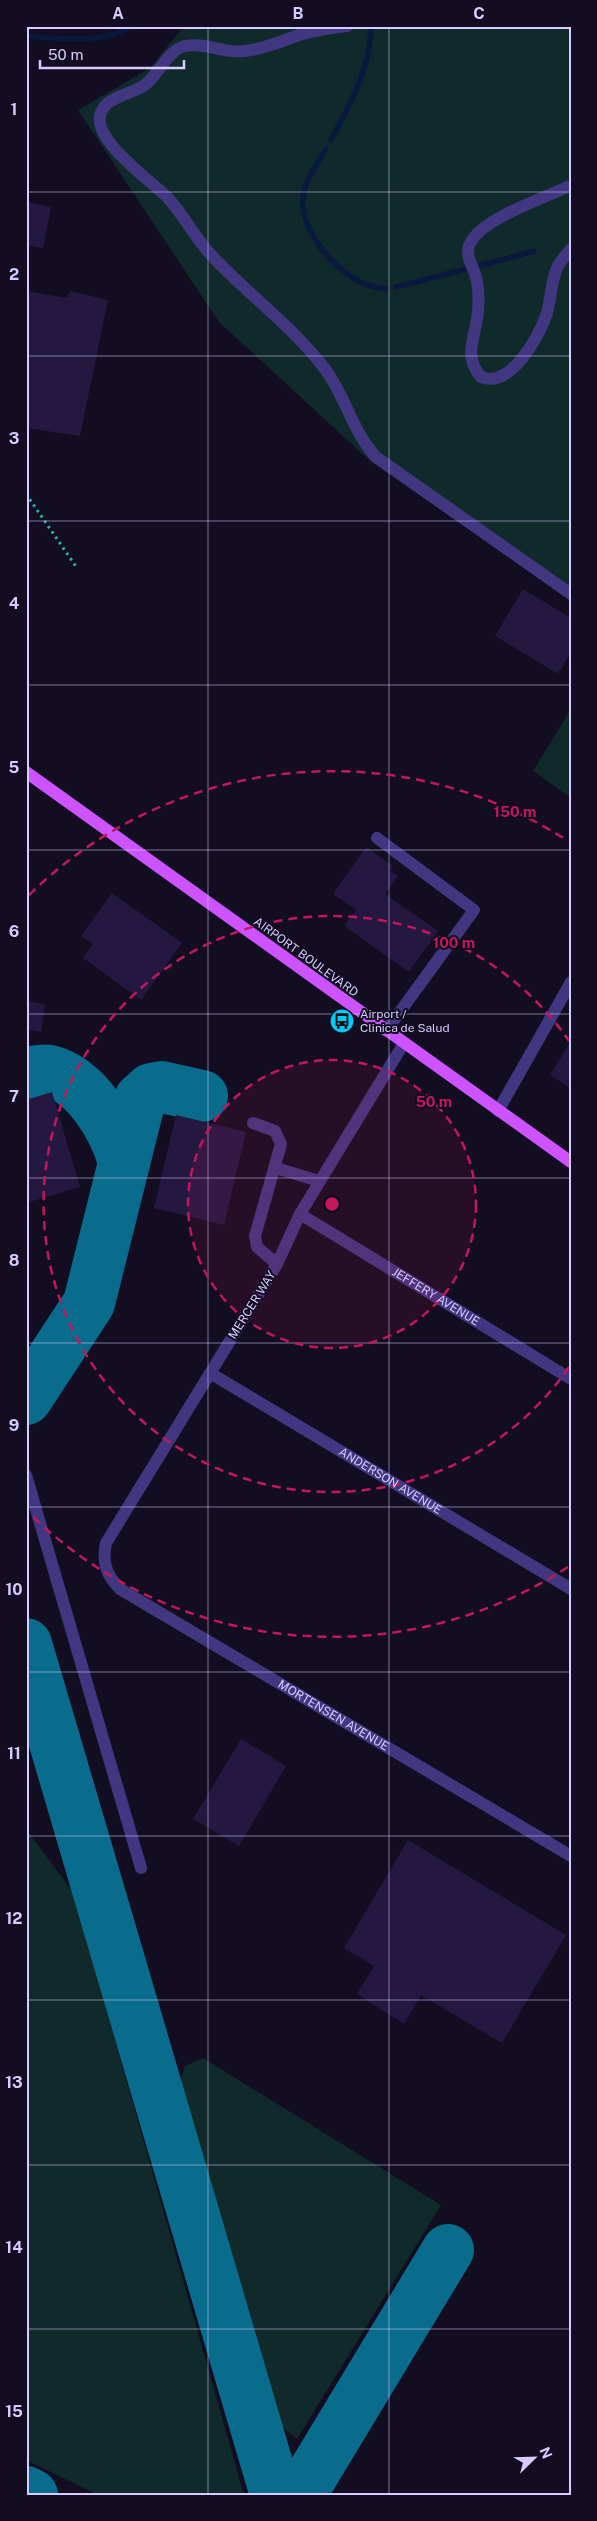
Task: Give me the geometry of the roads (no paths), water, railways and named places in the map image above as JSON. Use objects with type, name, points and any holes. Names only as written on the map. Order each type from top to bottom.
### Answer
[{"type":"main road","name":"AIRPORT BOULEVARD","points":[[26,772],[571,1162]]},
{"type":"street","points":[[347,26],[310,32],[246,51],[228,52],[200,46],[184,46],[176,50],[146,84],[115,98],[105,106],[100,117],[102,131],[114,148],[168,198],[205,249],[286,325],[311,352],[334,382],[357,430],[376,457],[571,594]]},
{"type":"street","points":[[567,187],[501,218],[481,230],[469,244],[468,257],[478,282],[479,297],[470,354],[472,363],[481,377],[492,380],[506,374],[529,349],[547,313],[558,266],[571,249]]},
{"type":"street","points":[[377,838],[474,910],[386,1031]]},
{"type":"street","points":[[498,1111],[571,982]]},
{"type":"street","name":"MERCER WAY","points":[[105,1567],[103,1555],[106,1543],[277,1264],[300,1214],[319,1180],[404,1043]]},
{"type":"street","points":[[254,1123],[269,1127],[279,1136],[280,1153],[255,1236],[257,1247],[277,1264]]},
{"type":"street","points":[[276,1168],[319,1180]]},
{"type":"street","name":"JEFFERY AVENUE","points":[[300,1214],[571,1379]]},
{"type":"street","name":"ANDERSON AVENUE","points":[[210,1373],[571,1589]]},
{"type":"street","points":[[26,1475],[141,1868]]},
{"type":"street","name":"MORTENSEN AVENUE","points":[[105,1567],[111,1580],[120,1589],[571,1856]]},
{"type":"waterway","points":[[26,36],[67,39],[94,38],[120,32],[132,26]]},
{"type":"waterway","points":[[331,140],[352,99],[363,71],[370,41],[371,26]]},
{"type":"waterway","points":[[326,149],[312,172],[304,192],[304,210],[307,223],[320,247],[339,267],[363,283],[386,289]]},
{"type":"waterway","points":[[479,266],[534,251]]},
{"type":"waterway","points":[[396,287],[466,269]]},
{"type":"place","name":"Airport / Clinica de Salud","points":[[342,1021]]}]
